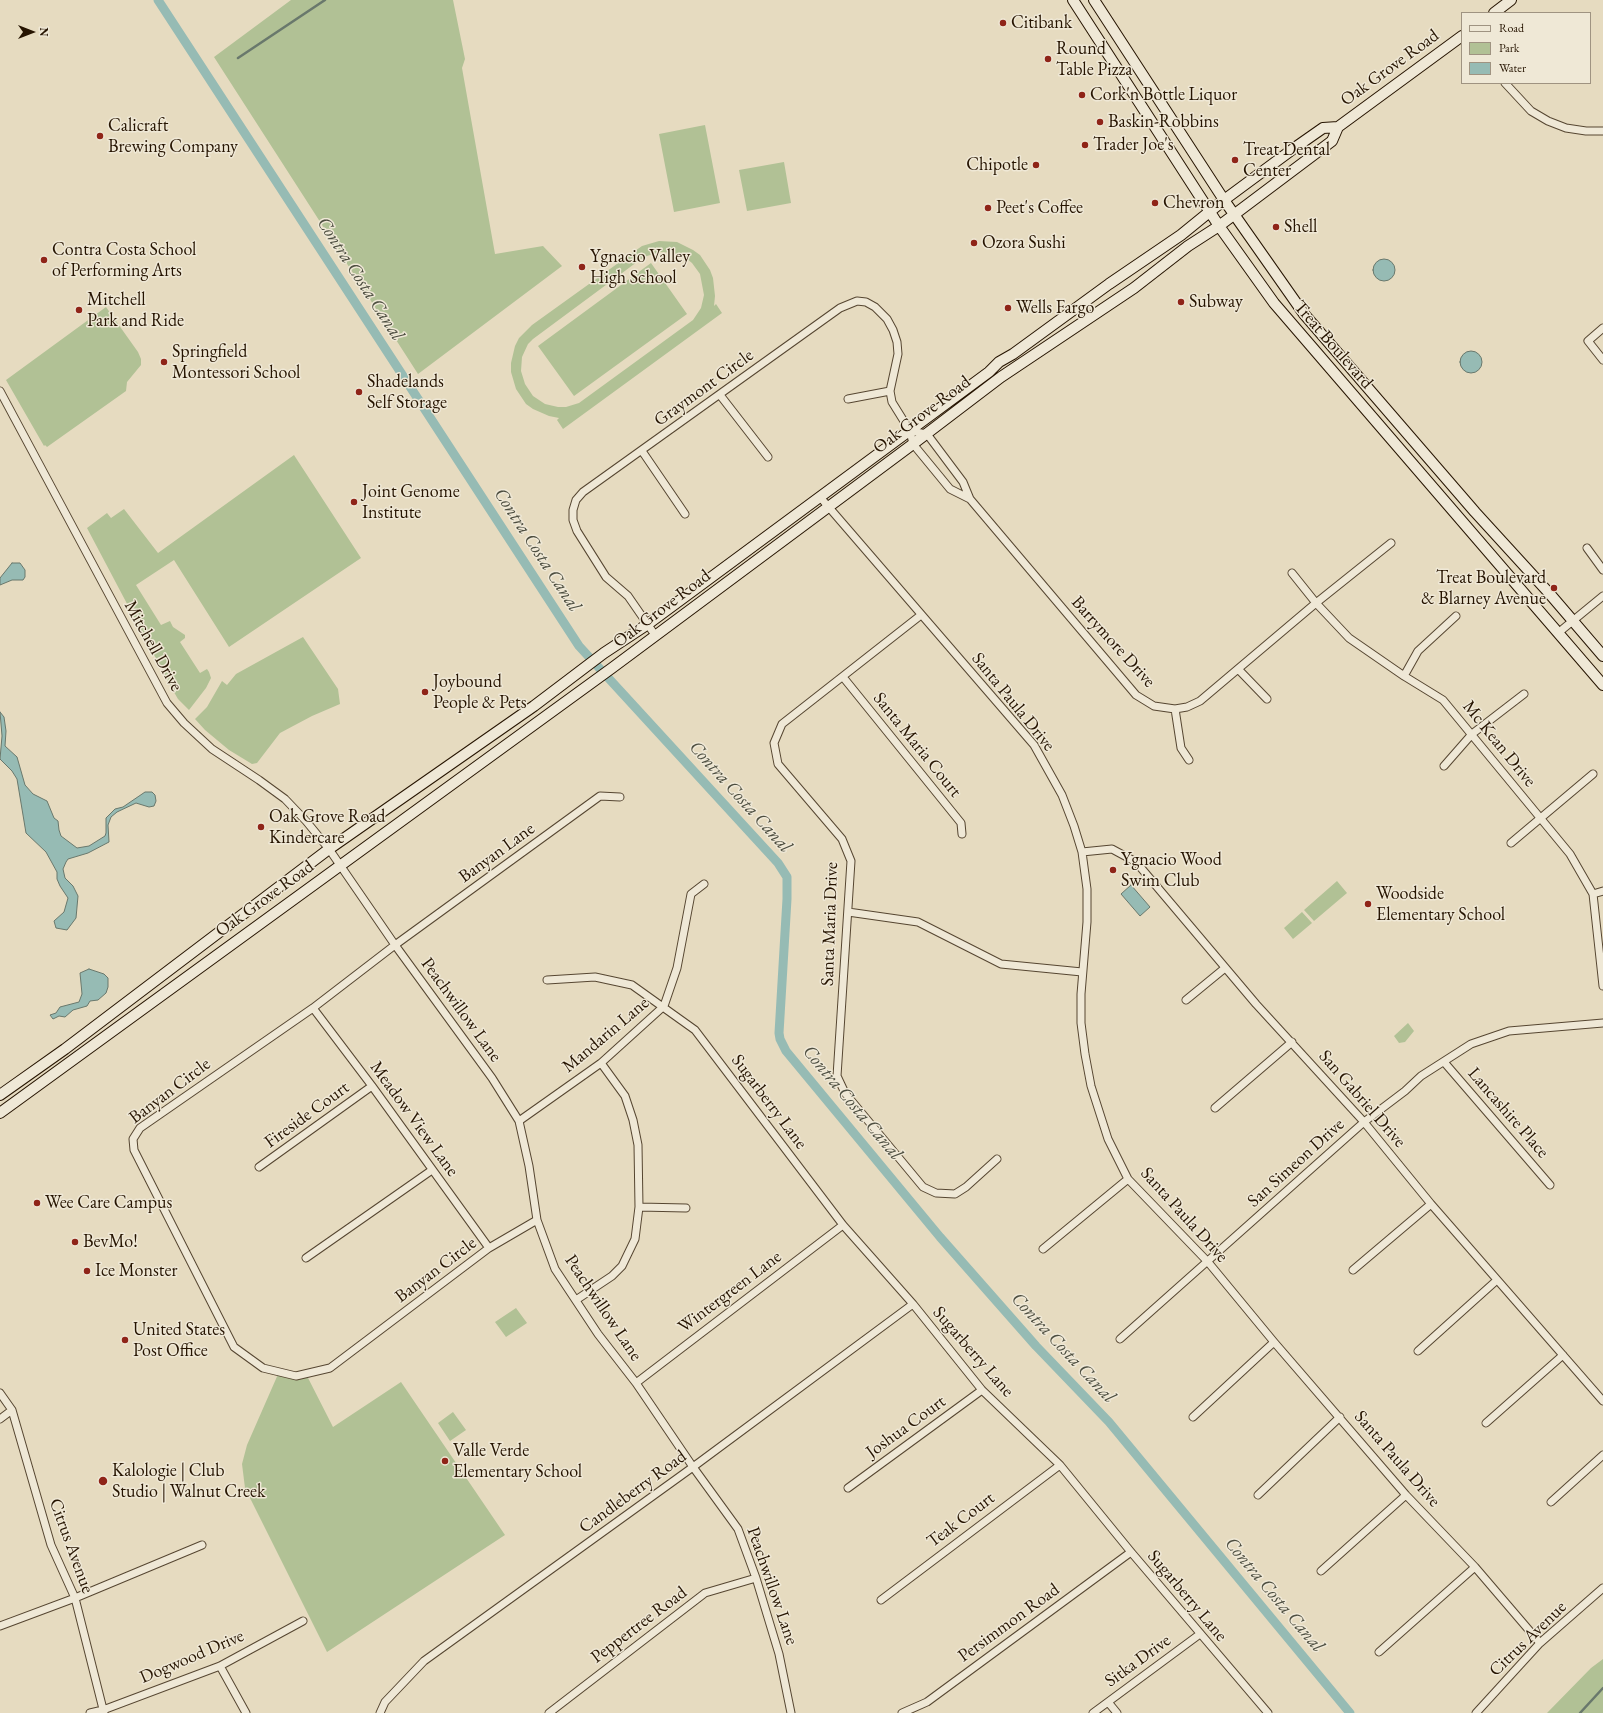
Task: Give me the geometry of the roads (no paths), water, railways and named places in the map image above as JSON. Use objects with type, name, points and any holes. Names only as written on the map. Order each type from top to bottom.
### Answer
[{"type":"main road","name":"Treat Boulevard","points":[[1073,0],[1219,226],[1274,303],[1603,685]]},
{"type":"main road","name":"Treat Boulevard","points":[[1094,0],[1224,200],[1304,314],[1475,512],[1549,593],[1603,656]]},
{"type":"main road","points":[[1495,12],[1512,0]]},
{"type":"main road","name":"Oak Grove Road","points":[[0,1113],[341,866],[545,715],[612,668],[927,434],[1001,377],[1134,288],[1188,246],[1219,226],[1332,141],[1338,127],[1461,37]]},
{"type":"main road","name":"Oak Grove Road","points":[[0,1095],[65,1050],[329,849],[576,676],[600,656],[648,624],[910,431],[989,372],[999,362],[1013,354],[1109,284],[1181,235],[1224,200],[1323,128],[1338,127]]},
{"type":"main road","points":[[545,715],[544,711],[548,703],[576,682],[576,676]]},
{"type":"street","points":[[1506,84],[1531,111],[1548,121],[1566,128],[1586,131],[1603,131]]},
{"type":"street","name":"Graymont Circle","points":[[655,635],[628,596],[606,577],[578,531],[573,520],[572,510],[576,500],[582,492],[642,452],[840,308],[857,301],[866,302],[875,306],[887,319],[893,330],[897,342],[898,354],[890,391]]},
{"type":"street","points":[[1603,328],[1588,341],[1603,360]]},
{"type":"street","name":"Mitchell Drive","points":[[0,391],[167,703],[184,723],[212,749],[260,780],[285,799],[306,821],[341,866]]},
{"type":"street","points":[[848,399],[890,391],[892,402],[910,431],[927,434]]},
{"type":"street","points":[[720,395],[768,457]]},
{"type":"street","name":"Barrymore Drive","points":[[910,431],[913,444],[950,489],[970,499]]},
{"type":"street","name":"Barrymore Drive","points":[[927,434],[963,482],[970,499],[1136,695],[1154,706],[1175,709],[1187,707],[1200,701],[1239,670],[1316,603],[1391,543]]},
{"type":"street","points":[[642,452],[685,514]]},
{"type":"street","name":"Santa Paula Drive","points":[[820,497],[1034,745],[1062,795],[1082,852],[1088,904],[1082,972],[1081,1023],[1091,1086],[1108,1138],[1128,1179],[1208,1262],[1274,1342],[1406,1495],[1476,1567],[1540,1643]]},
{"type":"street","points":[[1587,548],[1603,570]]},
{"type":"street","name":"Mc Kean Drive","points":[[1292,573],[1316,603],[1349,638],[1404,676],[1443,700],[1570,854],[1593,894],[1603,986]]},
{"type":"street","points":[[1558,633],[1603,596]]},
{"type":"street","name":"Santa Maria Drive","points":[[921,615],[782,724],[774,743],[778,764],[842,839],[851,861],[837,1076],[845,1092],[923,1188],[936,1193],[955,1194],[966,1188],[997,1159]]},
{"type":"street","points":[[1404,676],[1418,651],[1456,616]]},
{"type":"street","points":[[1239,670],[1267,699]]},
{"type":"street","name":"Santa Maria Court","points":[[843,677],[962,823],[962,834]]},
{"type":"street","points":[[1444,766],[1472,734],[1524,694]]},
{"type":"street","points":[[1175,709],[1181,748],[1189,760]]},
{"type":"street","points":[[1511,843],[1593,774]]},
{"type":"street","name":"Banyan Lane","points":[[395,945],[600,796],[620,797]]},
{"type":"street","name":"San Gabriel Drive","points":[[1082,852],[1112,849],[1136,862],[1225,968],[1364,1122],[1431,1204],[1603,1401]]},
{"type":"street","name":"Peachwillow Lane","points":[[341,866],[395,945],[492,1078],[519,1121],[537,1220],[555,1269],[598,1334],[636,1383],[693,1467],[738,1529],[756,1578],[780,1654],[791,1713]]},
{"type":"street","name":"Mandarin Lane","points":[[519,1121],[601,1063],[664,1006],[677,968],[691,894],[704,884]]},
{"type":"street","points":[[1593,894],[1603,891]]},
{"type":"street","points":[[848,912],[918,922],[1001,964],[1082,972]]},
{"type":"street","name":"Banyan Circle","points":[[395,945],[313,1008],[140,1128],[133,1139],[134,1150],[234,1347],[263,1368],[296,1376],[330,1368],[489,1248],[537,1220]]},
{"type":"street","points":[[1186,1000],[1225,968]]},
{"type":"street","name":"Sugarberry Lane","points":[[547,980],[594,977],[632,986],[664,1006],[695,1030],[843,1225],[913,1304],[982,1390],[1060,1465],[1131,1552],[1268,1713]]},
{"type":"street","name":"Meadow View Lane","points":[[313,1008],[372,1086],[489,1248]]},
{"type":"street","name":"San Simeon Drive","points":[[1120,1339],[1364,1122],[1406,1091],[1421,1076],[1471,1044],[1509,1031],[1603,1023]]},
{"type":"street","points":[[1215,1108],[1292,1042]]},
{"type":"street","name":"Lancashire Place","points":[[1444,1062],[1550,1185]]},
{"type":"street","points":[[576,1300],[612,1276],[622,1266],[635,1239],[639,1208],[638,1145],[634,1120],[625,1096],[601,1063]]},
{"type":"street","name":"Fireside Court","points":[[260,1168],[372,1086]]},
{"type":"street","points":[[306,1258],[432,1170]]},
{"type":"street","points":[[1043,1249],[1128,1179]]},
{"type":"street","points":[[1353,1270],[1431,1204]]},
{"type":"street","points":[[639,1208],[686,1208]]},
{"type":"street","name":"Wintergreen Lane","points":[[636,1383],[843,1225]]},
{"type":"street","points":[[1418,1350],[1497,1280]]},
{"type":"street","name":"Candleberry Road","points":[[380,1713],[385,1702],[424,1661],[693,1467],[913,1304]]},
{"type":"street","points":[[1193,1417],[1274,1342]]},
{"type":"street","points":[[1486,1423],[1563,1354]]},
{"type":"street","name":"Joshua Court","points":[[848,1488],[982,1390]]},
{"type":"street","name":"Citrus Avenue","points":[[0,1393],[12,1410],[51,1545],[75,1598],[104,1711]]},
{"type":"street","points":[[0,1419],[12,1410]]},
{"type":"street","points":[[1258,1495],[1340,1417]]},
{"type":"street","points":[[1551,1502],[1603,1455]]},
{"type":"street","name":"Teak Court","points":[[881,1600],[1060,1465]]},
{"type":"street","points":[[1321,1571],[1406,1495]]},
{"type":"street","points":[[0,1626],[75,1598],[202,1545]]},
{"type":"street","name":"Persimmon Road","points":[[902,1713],[928,1702],[1131,1552]]},
{"type":"street","points":[[1379,1652],[1476,1567]]},
{"type":"street","name":"Peppertree Road","points":[[548,1713],[705,1593],[756,1578]]},
{"type":"street","name":"Citrus Avenue","points":[[1476,1713],[1540,1643],[1603,1588]]},
{"type":"street","name":"Dogwood Drive","points":[[90,1713],[104,1711],[220,1666],[304,1622]]},
{"type":"street","name":"Sitka Drive","points":[[1093,1713],[1200,1634]]},
{"type":"street","points":[[220,1666],[246,1713]]},
{"type":"street","points":[[1108,1702],[1117,1713]]},
{"type":"water","points":[[1384,259],[1388,260],[1394,266],[1394,274],[1388,280],[1384,281],[1380,280],[1374,274],[1373,270],[1374,266],[1380,260]]},
{"type":"water","points":[[1471,351],[1475,352],[1481,358],[1481,366],[1475,372],[1471,373],[1467,372],[1461,366],[1460,362],[1461,358],[1467,352]]},
{"type":"water","points":[[12,563],[20,563],[25,570],[25,577],[23,580],[12,580],[0,585],[0,578]]},
{"type":"water","points":[[0,712],[4,717],[6,731],[5,746],[17,757],[25,785],[33,794],[47,801],[54,818],[58,821],[61,836],[77,848],[89,846],[105,836],[106,818],[115,809],[123,807],[145,792],[152,792],[155,795],[156,801],[154,806],[149,807],[136,803],[117,812],[111,817],[108,825],[109,842],[88,853],[68,859],[66,862],[63,869],[65,878],[73,886],[78,896],[76,918],[67,930],[56,928],[54,921],[64,912],[68,898],[60,886],[57,879],[57,872],[46,852],[26,833],[17,779],[12,771],[0,759],[2,736]]},
{"type":"water","points":[[1131,885],[1150,907],[1140,916],[1121,894]]},
{"type":"water","points":[[89,969],[104,974],[108,978],[106,993],[98,1000],[90,1001],[87,1006],[73,1010],[65,1017],[59,1016],[53,1019],[50,1015],[56,1013],[60,1007],[79,1002],[82,994],[80,973]]},
{"type":"waterway","name":"Contra Costa Canal","points":[[158,0],[579,646],[778,863],[787,877],[779,1033],[780,1039],[786,1051],[940,1237],[1036,1346],[1109,1422],[1350,1713]]},
{"type":"waterway","points":[[238,58],[325,0]]},
{"type":"waterway","points":[[1580,1713],[1603,1688]]},
{"type":"place","name":"Citibank","points":[[1003,23]]},
{"type":"place","name":"Round Table Pizza","points":[[1048,59]]},
{"type":"place","name":"Cork'n Bottle Liquor","points":[[1082,95]]},
{"type":"place","name":"Baskin-Robbins","points":[[1100,122]]},
{"type":"place","name":"Calicraft Brewing Company","points":[[100,136]]},
{"type":"place","name":"Trader Joe's","points":[[1085,145]]},
{"type":"place","name":"Treat Dental Center","points":[[1235,160]]},
{"type":"place","name":"Chipotle","points":[[1036,165]]},
{"type":"place","name":"Chevron","points":[[1155,203]]},
{"type":"place","name":"Peet's Coffee","points":[[988,208]]},
{"type":"place","name":"Shell","points":[[1276,227]]},
{"type":"place","name":"Ozora Sushi","points":[[974,243]]},
{"type":"place","name":"Contra Costa School of Performing Arts","points":[[44,260]]},
{"type":"place","name":"Ygnacio Valley High School","points":[[582,267]]},
{"type":"place","name":"Subway","points":[[1181,302]]},
{"type":"place","name":"Wells Fargo","points":[[1008,308]]},
{"type":"place","name":"Mitchell Park and Ride","points":[[79,310]]},
{"type":"place","name":"Springfield Montessori School","points":[[164,362]]},
{"type":"place","name":"Shadelands Self Storage","points":[[359,392]]},
{"type":"place","name":"Joint Genome Institute","points":[[354,502]]},
{"type":"place","name":"Treat Boulevard & Blarney Avenue","points":[[1554,588]]},
{"type":"place","name":"Joybound People & Pets","points":[[425,692]]},
{"type":"place","name":"Oak Grove Road Kindercare","points":[[261,827]]},
{"type":"place","name":"Ygnacio Wood Swim Club","points":[[1113,870]]},
{"type":"place","name":"Woodside Elementary School","points":[[1368,904]]},
{"type":"place","name":"Wee Care Campus","points":[[37,1203]]},
{"type":"place","name":"BevMo!","points":[[75,1242]]},
{"type":"place","name":"Ice Monster","points":[[87,1271]]},
{"type":"place","name":"United States Post Office","points":[[125,1340]]},
{"type":"place","name":"Valle Verde Elementary School","points":[[445,1461]]},
{"type":"place","name":"Kalologie | Club Studio | Walnut Creek","points":[[103,1481]]}]
